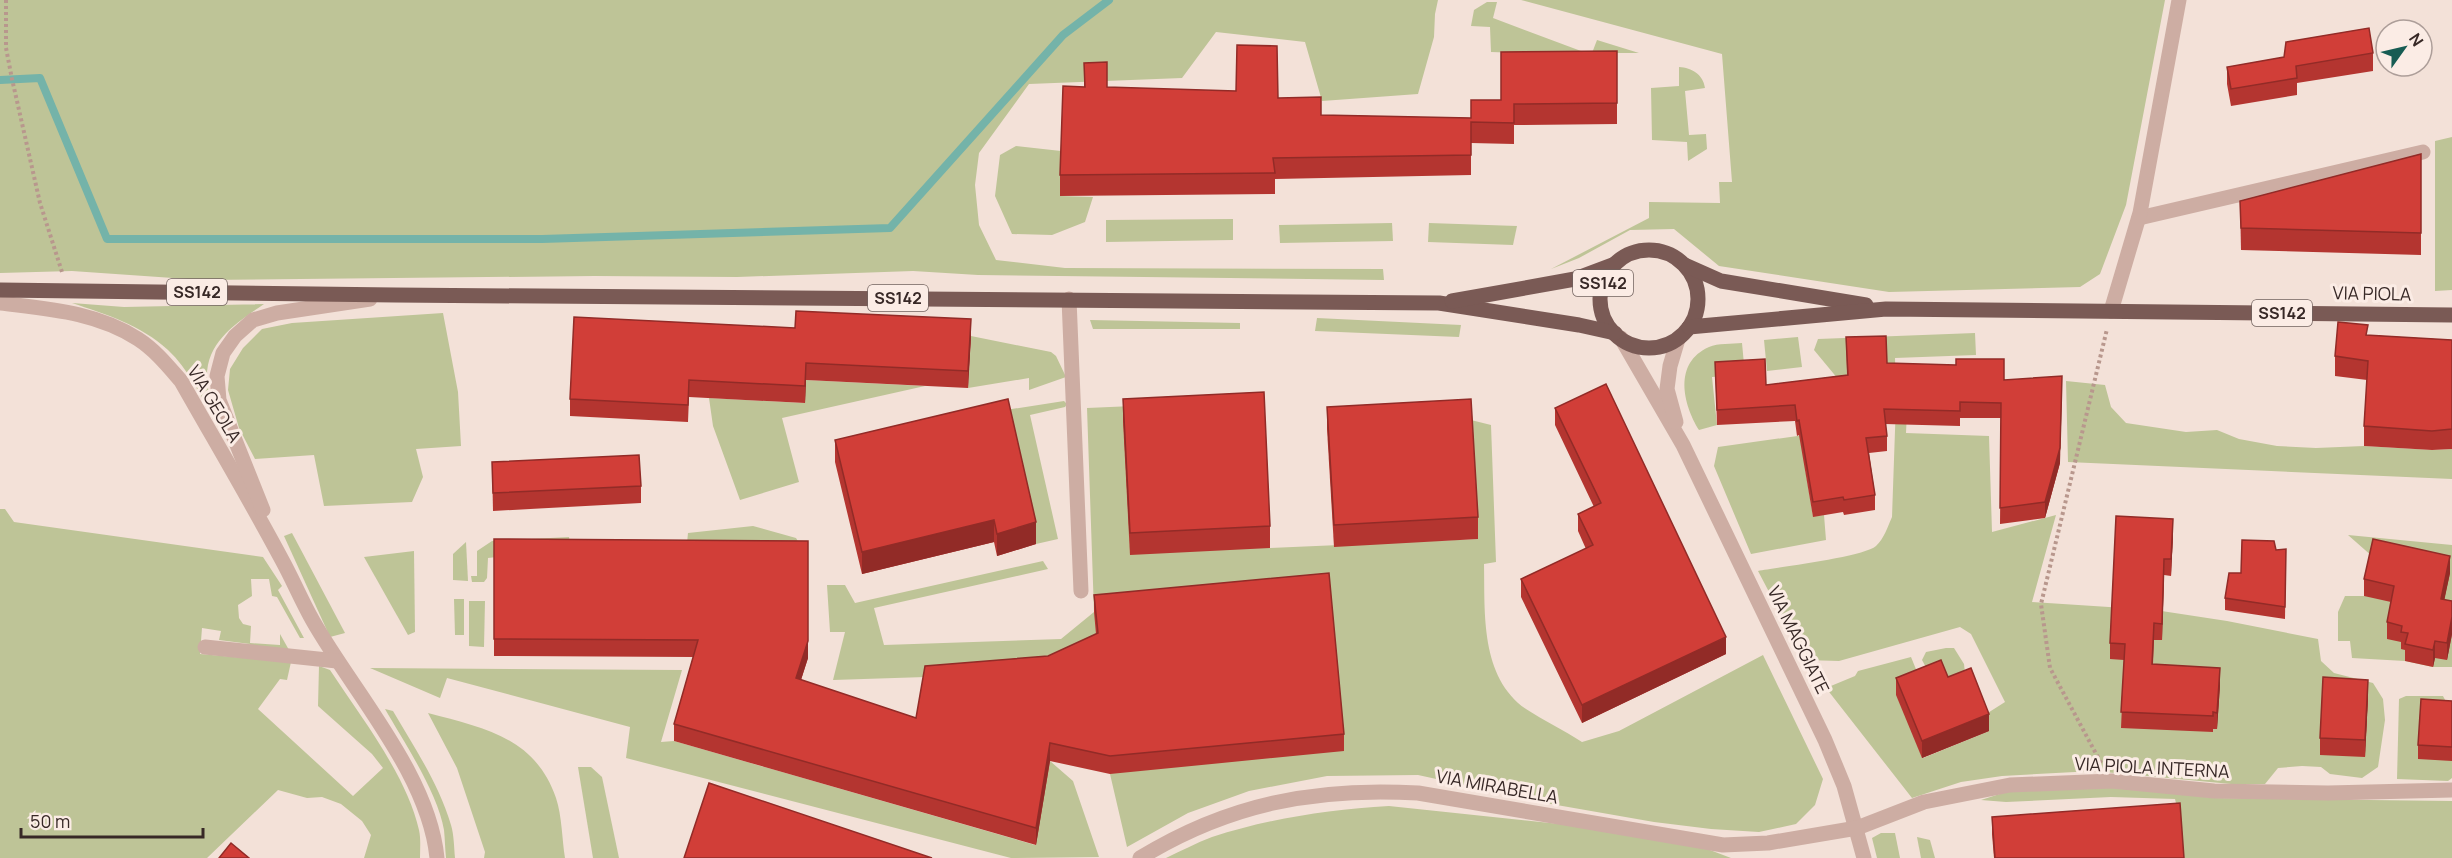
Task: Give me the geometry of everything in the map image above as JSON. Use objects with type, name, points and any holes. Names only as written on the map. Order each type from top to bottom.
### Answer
[{"type":"main road","name":"SS142","points":[[1439,303],[1575,279],[1615,264],[1634,252],[1650,250],[1671,255],[1684,264],[1721,281],[1886,309]]},
{"type":"main road","name":"SS142","points":[[1615,264],[1606,277],[1601,298],[1603,314],[1618,336]]},
{"type":"main road","points":[[1678,339],[1689,327],[1696,314],[1698,299],[1696,283],[1684,264]]},
{"type":"main road","name":"SS142","points":[[0,290],[1439,303],[1580,325],[1618,336],[1634,345],[1649,348],[1665,345],[1678,339]]},
{"type":"main road","name":"SS142","points":[[1689,327],[1886,309],[2111,311]]},
{"type":"main road","name":"VIA PIOLA","points":[[2111,311],[2452,315]]},
{"type":"street","points":[[2111,311],[2139,218],[2179,0]]},
{"type":"street","points":[[2139,218],[2423,152]]},
{"type":"street","name":"VIA GEOLA","points":[[282,560],[219,400],[217,376],[223,353],[236,336],[253,320],[277,313],[395,295]]},
{"type":"street","points":[[1069,299],[1082,591]]},
{"type":"street","name":"VIA GEOLA","points":[[0,303],[74,313],[112,325],[139,340],[159,356],[181,381],[282,560],[312,621],[395,749],[429,819],[437,858]]},
{"type":"street","name":"VIA MAGGIATE","points":[[1618,336],[1683,446],[1825,740],[1844,786],[1864,858]]},
{"type":"street","name":"VIA MAGGIATE","points":[[1678,339],[1670,366],[1667,389],[1683,446]]},
{"type":"street","points":[[205,647],[337,661]]},
{"type":"street","name":"VIA PIOLA INTERNA","points":[[1857,828],[1924,802],[2010,785],[2112,781],[2214,791],[2328,793],[2452,790]]},
{"type":"street","name":"VIA MIRABELLA","points":[[1140,858],[1168,841],[1214,820],[1256,806],[1334,794],[1377,791],[1418,793],[1723,845],[1768,843],[1857,828]]},
{"type":"path","points":[[6,0],[6,48],[19,113],[40,203],[68,290]]},
{"type":"path","points":[[2111,311],[2041,604],[2050,668],[2112,781]]},
{"type":"green space","points":[[0,0],[1438,0],[1434,37],[1418,94],[1322,101],[1305,42],[1216,32],[1182,78],[1029,84],[979,153],[975,185],[979,225],[996,260],[1065,268],[1383,269],[1384,280],[978,275],[913,271],[737,277],[202,280],[72,271],[0,273]]},
{"type":"green space","points":[[1521,0],[2165,0],[2126,205],[2100,274],[2080,287],[1889,292],[1719,266],[1674,229],[1630,230],[1579,258],[1551,269],[1649,218],[1649,202],[1720,203],[1719,182],[1732,182],[1722,54]]},
{"type":"green space","points":[[1487,2],[1497,2],[1493,18],[1581,51],[1553,54],[1491,52],[1490,27],[1471,26],[1474,10]]},
{"type":"green space","points":[[1597,40],[1639,53],[1592,53]]},
{"type":"green space","points":[[1679,67],[1696,73],[1702,79],[1705,88],[1685,91],[1689,135],[1706,134],[1707,149],[1688,161],[1687,142],[1652,140],[1651,88],[1679,86]]},
{"type":"green space","points":[[2452,137],[2452,290],[2435,291],[2435,141]]},
{"type":"green space","points":[[1016,146],[1061,151],[1060,196],[1093,197],[1085,222],[1052,235],[1012,234],[995,196],[1000,155]]},
{"type":"green space","points":[[1233,219],[1233,240],[1106,242],[1106,220]]},
{"type":"green space","points":[[1392,223],[1393,241],[1280,243],[1279,225]]},
{"type":"green space","points":[[1429,223],[1517,226],[1513,245],[1428,242]]},
{"type":"green space","points":[[72,303],[124,307],[264,304],[225,334],[212,353],[207,378],[215,419],[182,365],[157,341],[122,321]]},
{"type":"green space","points":[[443,313],[458,392],[461,446],[416,449],[423,477],[412,502],[324,506],[314,455],[255,459],[239,428],[228,390],[230,369],[243,348],[262,329],[292,323]]},
{"type":"green space","points":[[1317,318],[1461,325],[1459,337],[1315,331]]},
{"type":"green space","points":[[1090,320],[1240,323],[1240,329],[1093,329]]},
{"type":"green space","points":[[1975,333],[1976,355],[1895,358],[1896,400],[1908,390],[1906,433],[1989,436],[1992,532],[2056,515],[2032,602],[2155,610],[2318,639],[2321,661],[2334,673],[2373,683],[2383,699],[2385,720],[2378,767],[2362,778],[2330,774],[2321,767],[2278,768],[2265,784],[2231,784],[2094,771],[2002,776],[1961,782],[1912,798],[1826,688],[1855,676],[1858,671],[1911,657],[1922,684],[1923,758],[1989,731],[1983,716],[2005,702],[1971,634],[1960,627],[1839,661],[1805,660],[1758,571],[1839,558],[1868,550],[1881,540],[1892,517],[1896,402],[1848,391],[1814,350],[1818,339]]},
{"type":"green space","points":[[971,336],[1051,352],[1056,356],[1066,377],[1029,390],[1029,378],[968,388]]},
{"type":"green space","points":[[1798,337],[1802,367],[1767,371],[1764,340]]},
{"type":"green space","points":[[1742,343],[1745,375],[1712,377],[1717,425],[1699,430],[1689,408],[1684,385],[1690,363],[1709,347]]},
{"type":"green space","points":[[806,380],[925,386],[782,418],[799,482],[740,500],[713,426],[709,398],[804,403]]},
{"type":"green space","points":[[2066,381],[2105,385],[2111,407],[2126,423],[2186,432],[2217,430],[2239,439],[2277,446],[2452,449],[2452,479],[2068,462]]},
{"type":"green space","points":[[1064,401],[1067,404],[1065,407],[1030,415],[1058,539],[1036,544],[1008,421],[999,411]]},
{"type":"green space","points":[[1156,405],[1270,548],[1478,539],[1471,420],[1491,425],[1496,562],[1484,564],[1486,623],[1493,662],[1500,680],[1511,696],[1526,709],[1582,742],[1619,731],[1763,655],[1823,779],[1815,805],[1796,824],[1759,832],[1654,822],[1551,804],[1418,775],[1327,776],[1249,791],[1188,813],[1127,847],[1110,774],[1075,672],[833,680],[845,632],[830,632],[827,585],[845,585],[855,603],[1043,561],[1048,569],[874,608],[884,645],[1061,639],[1094,612],[1087,408]]},
{"type":"green space","points":[[1847,429],[1805,468],[1813,516],[1824,515],[1826,540],[1751,554],[1714,466],[1718,447]]},
{"type":"green space","points":[[0,509],[5,509],[14,522],[263,557],[282,586],[278,590],[304,638],[300,638],[277,597],[272,596],[269,579],[251,579],[252,596],[238,605],[239,618],[243,624],[251,626],[250,643],[280,645],[280,634],[289,650],[251,647],[250,644],[219,640],[221,631],[202,628],[200,654],[291,662],[287,680],[280,679],[258,709],[353,796],[383,768],[372,754],[318,706],[319,666],[330,670],[394,768],[413,810],[419,830],[420,858],[364,858],[371,835],[362,821],[341,804],[322,797],[307,798],[278,790],[207,858],[0,858]]},
{"type":"green space","points":[[753,526],[796,538],[802,548],[686,554],[688,533]]},
{"type":"green space","points":[[292,533],[345,633],[330,637],[284,536]]},
{"type":"green space","points":[[2348,535],[2452,545],[2452,667],[2352,658],[2350,641],[2338,641],[2338,612],[2345,596],[2364,596],[2373,557]]},
{"type":"green space","points":[[569,537],[571,549],[488,558],[487,578],[484,582],[472,582],[471,576],[477,576],[477,551],[492,541]]},
{"type":"green space","points":[[466,542],[468,581],[453,580],[453,554]]},
{"type":"green space","points":[[414,551],[415,632],[408,635],[364,557]]},
{"type":"green space","points":[[454,599],[464,599],[464,635],[455,635]]},
{"type":"green space","points":[[469,601],[485,601],[484,647],[469,646]]},
{"type":"green space","points":[[1954,648],[1964,664],[1965,673],[1944,685],[1933,680],[1922,660],[1926,652]]},
{"type":"green space","points":[[370,668],[682,670],[661,742],[674,741],[1035,845],[1050,761],[1073,781],[1099,857],[1011,858],[626,758],[630,727],[447,678],[440,698]]},
{"type":"green space","points":[[2406,696],[2443,696],[2452,713],[2452,778],[2448,781],[2397,779],[2399,699]]},
{"type":"green space","points":[[385,709],[393,711],[440,795],[452,829],[455,858],[446,858],[444,830],[435,800]]},
{"type":"green space","points":[[428,713],[488,730],[521,748],[535,761],[547,777],[556,798],[565,858],[484,858],[485,852],[457,768]]},
{"type":"green space","points":[[578,767],[591,767],[602,777],[619,858],[593,858]]},
{"type":"green space","points":[[2115,787],[2214,798],[2452,801],[2452,858],[2183,858],[2180,820],[2175,799],[2111,797],[2006,802],[1981,800],[2009,791]]},
{"type":"green space","points":[[1389,806],[1673,836],[1731,858],[1166,858],[1194,844],[1234,830],[1321,813]]},
{"type":"green space","points":[[1881,833],[1895,833],[1900,858],[1877,858],[1872,838]]},
{"type":"green space","points":[[1917,837],[1930,840],[1935,858],[1921,858]]},
{"type":"building","points":[[2369,28],[2373,53],[2296,66],[2297,78],[2231,89],[2227,67],[2284,57],[2286,42]]},
{"type":"building","points":[[1237,45],[1277,46],[1278,98],[1321,97],[1321,115],[1471,118],[1471,100],[1501,100],[1501,52],[1617,51],[1617,103],[1514,104],[1514,123],[1471,122],[1471,155],[1273,158],[1275,173],[1060,175],[1063,86],[1085,87],[1084,63],[1107,62],[1107,87],[1236,91]]},
{"type":"building","points":[[2421,154],[2421,233],[2241,228],[2240,201]]},
{"type":"building","points":[[796,311],[971,319],[968,371],[806,363],[805,386],[689,380],[688,405],[570,399],[574,317],[795,328]]},
{"type":"building","points":[[2338,322],[2368,325],[2366,335],[2452,340],[2452,429],[2432,431],[2364,426],[2368,361],[2335,356]]},
{"type":"building","points":[[1886,336],[1887,363],[1956,365],[1956,359],[2004,359],[2004,380],[2062,376],[2060,448],[2045,502],[2000,508],[2001,403],[1960,402],[1960,411],[1884,409],[1887,436],[1866,438],[1875,495],[1813,502],[1795,405],[1717,410],[1715,362],[1765,359],[1766,385],[1848,375],[1846,337]]},
{"type":"building","points":[[1606,384],[1726,637],[1582,705],[1521,579],[1593,545],[1578,514],[1601,503],[1555,408]]},
{"type":"building","points":[[1264,392],[1270,526],[1130,533],[1123,399]]},
{"type":"building","points":[[1008,399],[1036,522],[997,534],[994,520],[862,552],[835,440]]},
{"type":"building","points":[[1471,399],[1478,517],[1334,525],[1327,407]]},
{"type":"building","points":[[639,455],[641,486],[493,493],[492,462]]},
{"type":"building","points":[[2116,516],[2173,519],[2171,559],[2164,559],[2162,624],[2154,623],[2152,664],[2220,668],[2217,713],[2213,712],[2213,716],[2121,712],[2125,644],[2110,643]]},
{"type":"building","points":[[494,539],[808,541],[808,641],[796,678],[916,718],[925,666],[1048,656],[1098,633],[1094,595],[1329,573],[1344,734],[1110,756],[1050,743],[1036,828],[674,724],[698,640],[494,639]]},
{"type":"building","points":[[2373,539],[2450,556],[2441,599],[2452,601],[2452,617],[2447,643],[2435,641],[2433,650],[2405,644],[2408,633],[2401,632],[2402,626],[2387,622],[2394,586],[2364,579]]},
{"type":"building","points":[[2242,540],[2274,541],[2276,550],[2286,549],[2285,607],[2225,598],[2229,573],[2241,573]]},
{"type":"building","points":[[1941,660],[1948,677],[1971,668],[1989,714],[1922,741],[1896,678]]},
{"type":"building","points":[[2323,677],[2368,680],[2365,740],[2320,738]]},
{"type":"building","points":[[2421,699],[2452,701],[2452,747],[2418,745]]},
{"type":"building","points":[[709,783],[932,858],[684,858]]},
{"type":"building","points":[[2180,803],[2184,858],[1995,858],[1992,817]]},
{"type":"building","points":[[231,843],[249,858],[219,858]]},
{"type":"waterway","points":[[0,80],[40,78],[107,239],[542,239],[890,228],[1063,35],[1109,0]]}]
